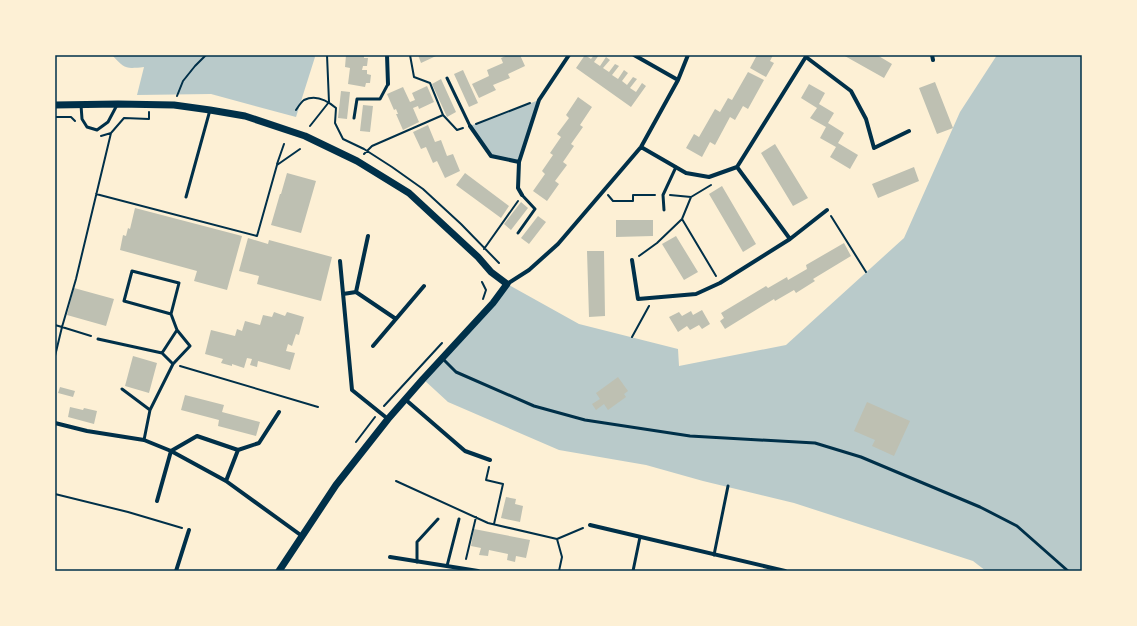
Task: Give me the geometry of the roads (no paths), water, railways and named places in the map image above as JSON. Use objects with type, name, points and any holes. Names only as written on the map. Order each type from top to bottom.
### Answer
[{"type":"street","points":[[386,55],[388,84]]},
{"type":"street","points":[[522,195],[518,188],[519,162],[539,100],[569,55]]},
{"type":"street","points":[[634,55],[678,80]]},
{"type":"street","points":[[279,571],[336,486],[388,419],[493,304],[507,284],[529,270],[558,244],[641,147],[678,80],[688,55]]},
{"type":"street","points":[[932,55],[932,60]]},
{"type":"street","points":[[641,147],[686,173],[709,177],[737,168],[806,56],[851,91],[866,119],[874,148],[909,131]]},
{"type":"street","points":[[55,105],[174,105],[245,116],[304,136],[357,160],[409,193],[478,257],[491,272],[507,284]]},
{"type":"street","points":[[470,126],[491,156],[519,162]]},
{"type":"street","points":[[737,168],[790,239]]},
{"type":"street","points":[[632,260],[638,299],[696,294],[720,283],[790,239],[827,210]]},
{"type":"street","points":[[356,292],[368,236]]},
{"type":"street","points":[[340,261],[352,390],[388,419]]},
{"type":"street","points":[[373,346],[424,286]]},
{"type":"street","points":[[342,294],[356,292],[396,319]]},
{"type":"street","points":[[406,400],[465,451],[490,460]]},
{"type":"street","points":[[157,501],[171,451],[198,436],[238,450],[259,443],[279,412]]},
{"type":"street","points":[[55,423],[87,431],[144,440],[171,451],[226,481],[302,536]]},
{"type":"street","points":[[226,481],[238,450]]},
{"type":"street","points":[[590,525],[785,571]]},
{"type":"street","points":[[176,571],[189,530]]},
{"type":"street","points":[[390,557],[478,571]]},
{"type":"lane","points":[[447,78],[470,126]]},
{"type":"lane","points":[[354,118],[357,99],[380,99],[388,84]]},
{"type":"lane","points":[[81,105],[82,119],[87,127],[97,130],[108,122],[118,104]]},
{"type":"lane","points":[[186,197],[210,110]]},
{"type":"lane","points":[[664,210],[664,195],[676,167]]},
{"type":"lane","points":[[518,233],[535,209],[522,195]]},
{"type":"lane","points":[[144,440],[150,410],[173,364],[190,346],[177,330],[171,314],[179,283],[132,270],[124,301],[171,314]]},
{"type":"lane","points":[[162,354],[177,330]]},
{"type":"lane","points":[[98,339],[162,354],[173,364]]},
{"type":"lane","points":[[442,359],[456,372],[527,403],[585,420],[690,436],[815,444],[861,457],[980,507],[1017,526],[1068,571]]},
{"type":"lane","points":[[122,389],[150,410]]},
{"type":"lane","points":[[714,555],[728,486]]},
{"type":"lane","points":[[417,562],[417,542],[438,519]]},
{"type":"lane","points":[[447,566],[459,519]]},
{"type":"lane","points":[[633,571],[640,537]]}]
